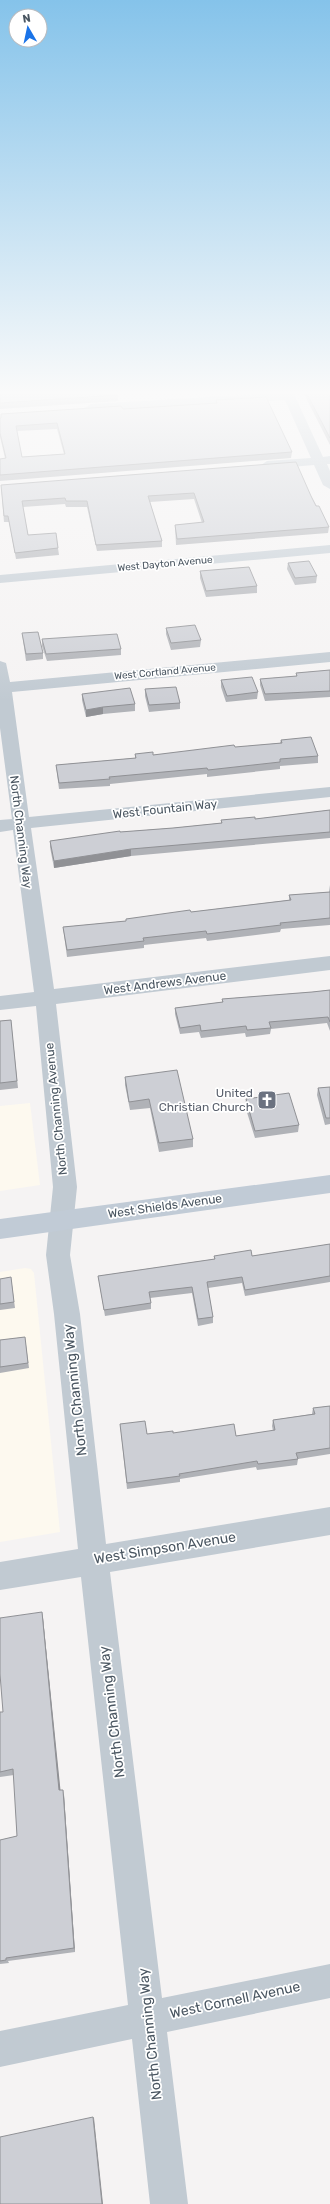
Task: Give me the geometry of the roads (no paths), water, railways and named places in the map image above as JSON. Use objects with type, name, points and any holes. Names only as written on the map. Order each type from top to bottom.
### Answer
[{"type":"main road","name":"West Shields Avenue","points":[[0,1228],[330,1184]]},
{"type":"street","name":"West Dayton Avenue","points":[[0,579],[330,549]]},
{"type":"street","name":"West Cortland Avenue","points":[[1,688],[330,657]]},
{"type":"street","name":"North Channing Way","points":[[0,666],[1,688],[45,998]]},
{"type":"street","name":"West Fountain Way","points":[[0,826],[330,792]]},
{"type":"street","name":"West Andrews Avenue","points":[[0,1003],[330,963]]},
{"type":"street","name":"North Channing Avenue","points":[[45,998],[64,1186],[61,1220]]},
{"type":"street","name":"North Channing Way","points":[[61,1220],[58,1255],[67,1314],[76,1407],[149,2018],[169,2204]]},
{"type":"street","name":"West Simpson Avenue","points":[[0,1576],[330,1521]]},
{"type":"street","name":"West Cornell Avenue","points":[[0,2049],[330,1981]]},
{"type":"place","name":"United Christian Church","points":[[267,1100]]}]
